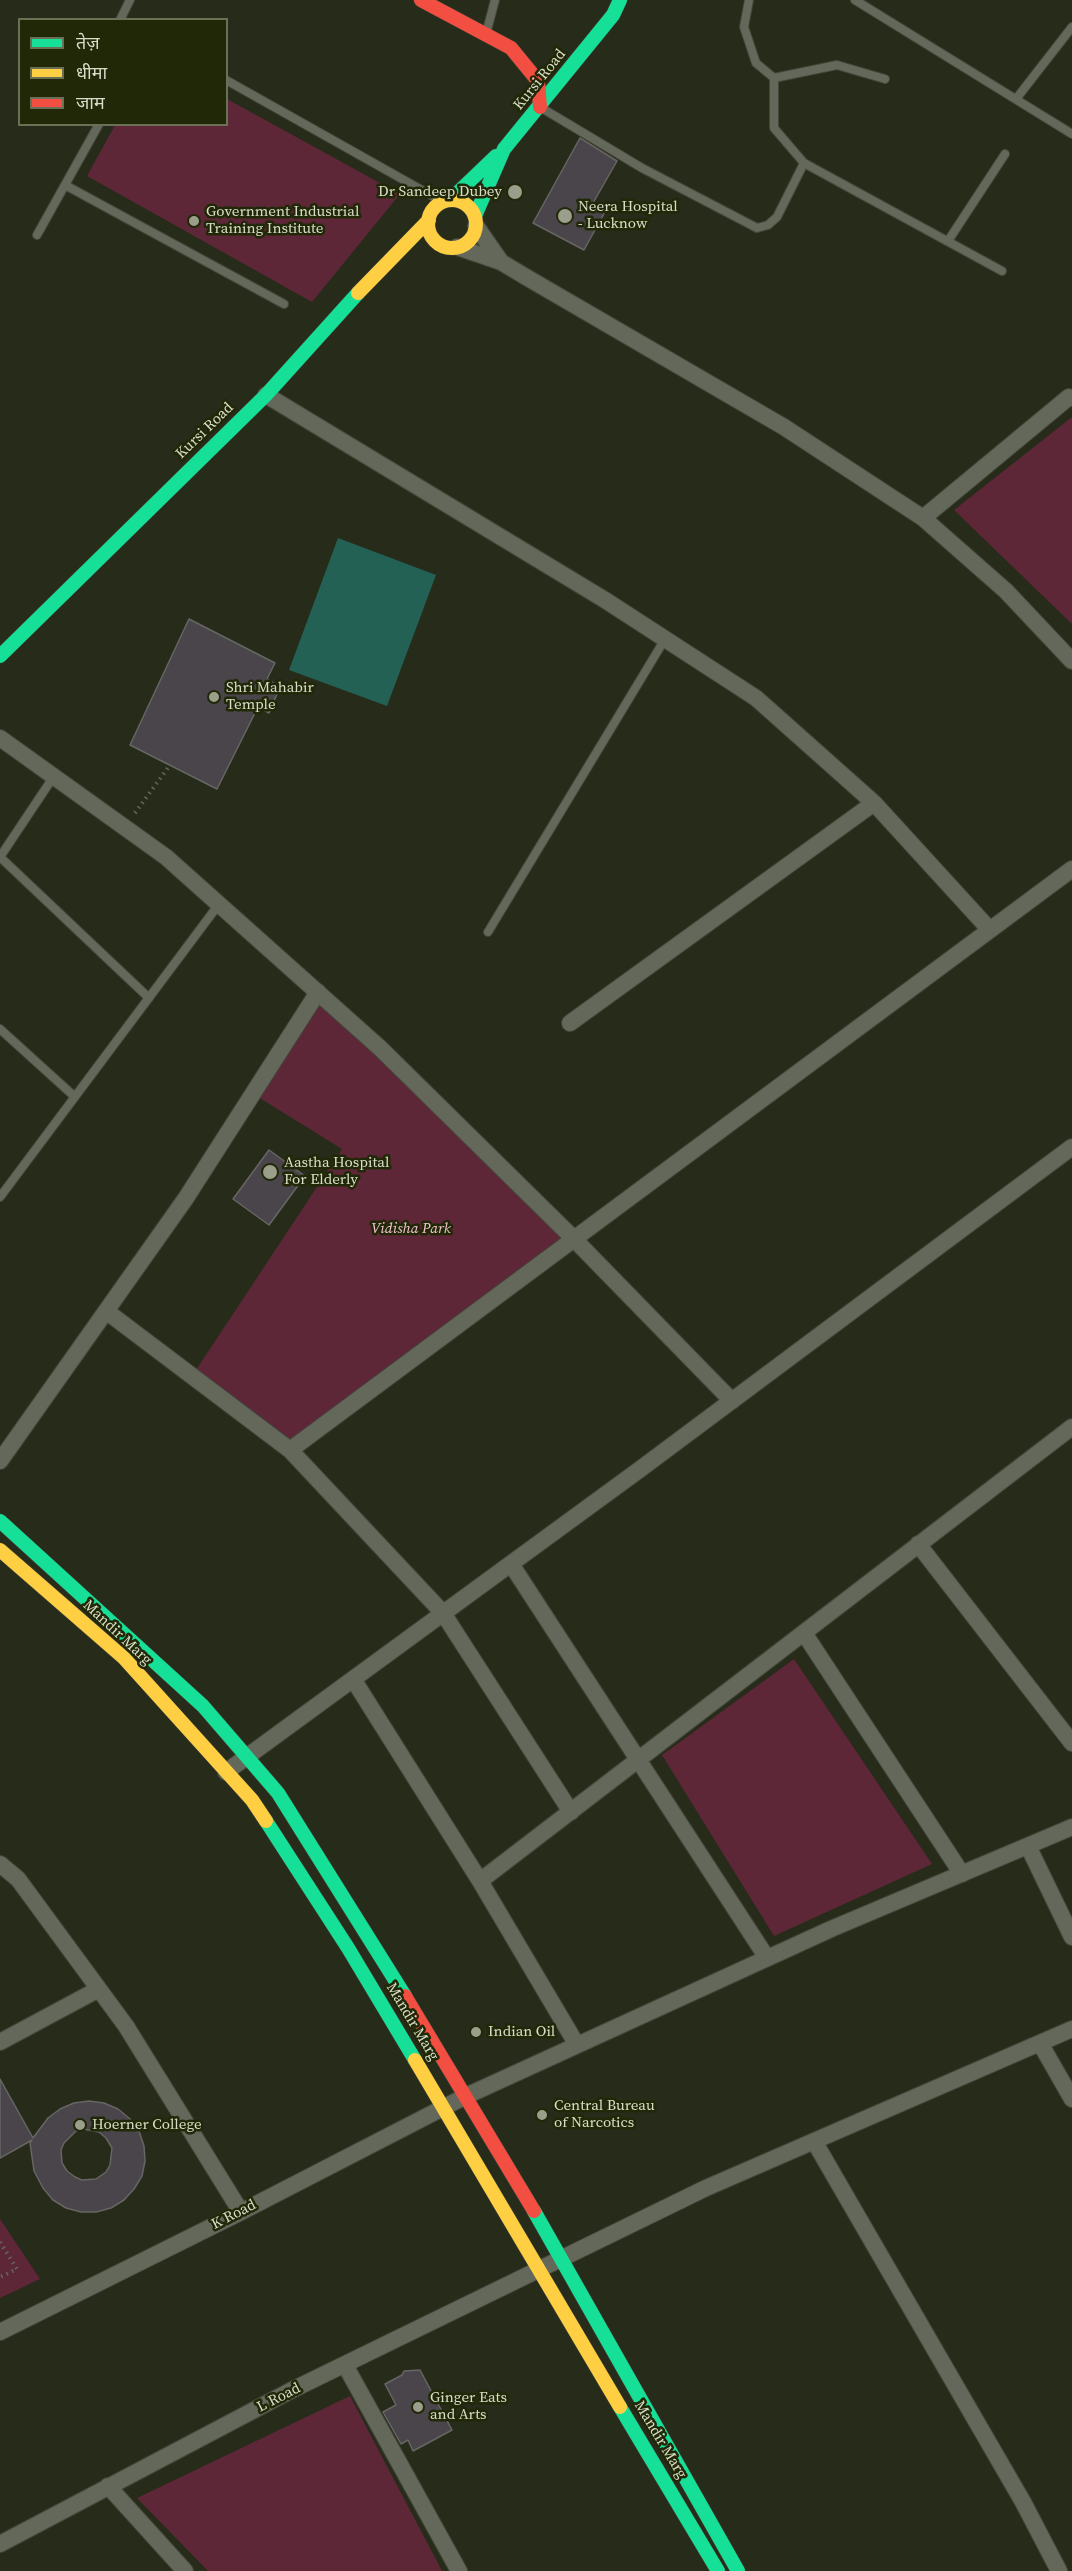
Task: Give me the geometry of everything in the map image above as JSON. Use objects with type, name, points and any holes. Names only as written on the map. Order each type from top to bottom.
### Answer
[{"type":"main road","points":[[421,0],[511,48],[538,81],[540,107]]},
{"type":"main road","name":"Kursi Road","points":[[476,221],[504,149],[613,15],[620,0]]},
{"type":"main road","points":[[446,201],[465,203],[476,221],[470,240],[457,247],[428,247],[431,212],[504,149]]},
{"type":"main road","points":[[386,262],[429,220]]},
{"type":"main road","name":"Kursi Road","points":[[0,656],[266,395],[386,262],[428,247]]},
{"type":"main road","points":[[0,1521],[203,1706],[278,1793],[466,2096],[562,2260],[738,2571]]},
{"type":"main road","name":"Mandir Marg","points":[[0,1550],[124,1658],[252,1800],[348,1948],[718,2571]]},
{"type":"street","points":[[476,221],[501,262]]},
{"type":"street","points":[[457,247],[501,262],[784,427],[923,518],[1006,591],[1072,661]]},
{"type":"street","points":[[266,395],[665,639],[756,698],[874,803],[990,930]]},
{"type":"street","points":[[923,518],[1069,397],[1072,398]]},
{"type":"street","points":[[0,738],[166,856],[380,1048],[574,1239],[732,1401]]},
{"type":"street","points":[[570,1023],[874,803]]},
{"type":"street","points":[[290,1450],[1072,869]]},
{"type":"street","points":[[0,1461],[186,1198],[318,992]]},
{"type":"street","points":[[226,1772],[732,1401],[1072,1147]]},
{"type":"street","points":[[106,1311],[290,1450],[442,1614],[571,1812]]},
{"type":"street","points":[[480,1881],[1072,1427]]},
{"type":"street","points":[[918,1544],[1072,1743]]},
{"type":"street","points":[[511,1564],[767,1958]]},
{"type":"street","points":[[804,1633],[962,1874]]},
{"type":"street","points":[[353,1679],[480,1881],[577,2045]]},
{"type":"street","name":"K Road","points":[[0,2332],[241,2212],[466,2096],[767,1958],[1072,1827]]},
{"type":"street","points":[[1028,1846],[1072,1936]]},
{"type":"street","points":[[0,1864],[18,1880],[126,2026],[241,2212]]},
{"type":"street","points":[[0,2042],[98,1990]]},
{"type":"street","name":"L Road","points":[[0,2544],[345,2365],[706,2188],[1072,2029]]},
{"type":"street","points":[[1040,2043],[1072,2099]]},
{"type":"street","points":[[814,2141],[1023,2502],[1059,2571]]},
{"type":"street","points":[[345,2365],[459,2571]]},
{"type":"street","points":[[108,2486],[184,2571]]},
{"type":"lane","points":[[121,18],[130,0]]},
{"type":"lane","points":[[486,34],[495,0]]},
{"type":"lane","points":[[749,0],[744,27],[756,63],[774,78]]},
{"type":"lane","points":[[855,0],[1072,134]]},
{"type":"lane","points":[[1016,99],[1072,27]]},
{"type":"lane","points":[[774,78],[837,65],[885,79]]},
{"type":"lane","points":[[774,78],[774,128],[804,163],[1002,271]]},
{"type":"lane","points":[[228,81],[446,201]]},
{"type":"lane","points":[[540,107],[642,168],[757,228],[768,225],[777,217],[804,163]]},
{"type":"lane","points":[[37,235],[98,126]]},
{"type":"lane","points":[[948,241],[1005,154]]},
{"type":"lane","points":[[65,185],[284,304]]},
{"type":"lane","points":[[488,932],[665,639]]},
{"type":"lane","points":[[55,776],[0,857],[148,998]]},
{"type":"lane","points":[[0,1197],[219,904]]},
{"type":"lane","points":[[0,1029],[75,1097]]},
{"type":"path","points":[[125,827],[170,765]]},
{"type":"path","points":[[0,2242],[18,2268],[0,2277]]},
{"type":"green space","points":[[228,100],[400,194],[312,302],[87,176],[114,126],[228,126]]},
{"type":"green space","points":[[1072,417],[1072,624],[954,510]]},
{"type":"green space","name":"Vidisha Park","points":[[318,1002],[386,1063],[566,1238],[289,1443],[196,1370],[342,1149],[258,1097]]},
{"type":"green space","points":[[794,1659],[932,1864],[774,1936],[662,1755]]},
{"type":"green space","points":[[0,2219],[40,2279],[0,2298]]},
{"type":"green space","points":[[350,2396],[442,2571],[208,2571],[137,2498]]},
{"type":"water","points":[[338,538],[436,575],[387,706],[289,670]]},
{"type":"building","points":[[580,138],[617,161],[593,203],[606,210],[584,250],[533,223]]},
{"type":"building","name":"Shri Mahabir Temple","points":[[189,619],[275,663],[267,679],[280,687],[269,713],[258,707],[217,789],[130,745]]},
{"type":"building","points":[[269,1150],[305,1176],[269,1225],[233,1199]]},
{"type":"building","points":[[0,2079],[33,2138],[48,2118],[60,2109],[74,2103],[89,2101],[104,2103],[118,2109],[139,2131],[144,2146],[145,2161],[142,2176],[124,2200],[111,2208],[96,2212],[81,2212],[66,2208],[53,2200],[43,2188],[34,2171],[30,2143],[32,2140],[0,2158]],"holes":[[[83,2129],[99,2132],[112,2148],[110,2165],[106,2172],[96,2179],[82,2180],[75,2177],[62,2163],[61,2150],[64,2143],[76,2131]]]},
{"type":"building","points":[[420,2370],[452,2430],[413,2451],[408,2440],[401,2444],[383,2412],[396,2405],[385,2384],[402,2375],[404,2371]]},
{"type":"traffic: fast","points":[[475,216],[504,149],[613,15],[620,0]]},
{"type":"traffic: fast","points":[[450,200],[496,156]]},
{"type":"traffic: fast","points":[[0,656],[266,395],[358,293]]},
{"type":"traffic: fast","points":[[0,1521],[203,1706],[278,1793],[405,1996]]},
{"type":"traffic: fast","points":[[266,1821],[348,1948],[415,2060]]},
{"type":"traffic: fast","points":[[534,2211],[738,2571]]},
{"type":"traffic: fast","points":[[620,2407],[718,2571]]},
{"type":"traffic: slow","points":[[452,200],[469,207],[476,224],[469,241],[452,248],[435,241],[428,224],[435,207],[452,200]]},
{"type":"traffic: slow","points":[[358,293],[429,220]]},
{"type":"traffic: slow","points":[[0,1550],[124,1658],[252,1800],[266,1821]]},
{"type":"traffic: slow","points":[[415,2060],[620,2407]]},
{"type":"traffic: jam","points":[[421,0],[511,48],[538,81],[540,107]]},
{"type":"traffic: jam","points":[[405,1996],[534,2211]]},
{"type":"place","name":"Dr Sandeep Dubey","points":[[515,192]]},
{"type":"place","name":"Neera Hospital - Lucknow","points":[[565,216]]},
{"type":"place","name":"Government Industrial Training Institute","points":[[194,221]]},
{"type":"place","name":"Shri Mahabir Temple","points":[[214,697]]},
{"type":"place","name":"Aastha Hospital For Elderly","points":[[270,1172]]},
{"type":"place","name":"Indian Oil","points":[[476,2032]]},
{"type":"place","name":"Central Bureau of Narcotics","points":[[542,2115]]},
{"type":"place","name":"Hoerner College","points":[[80,2125]]},
{"type":"place","name":"Ginger Eats and Arts","points":[[418,2407]]}]
